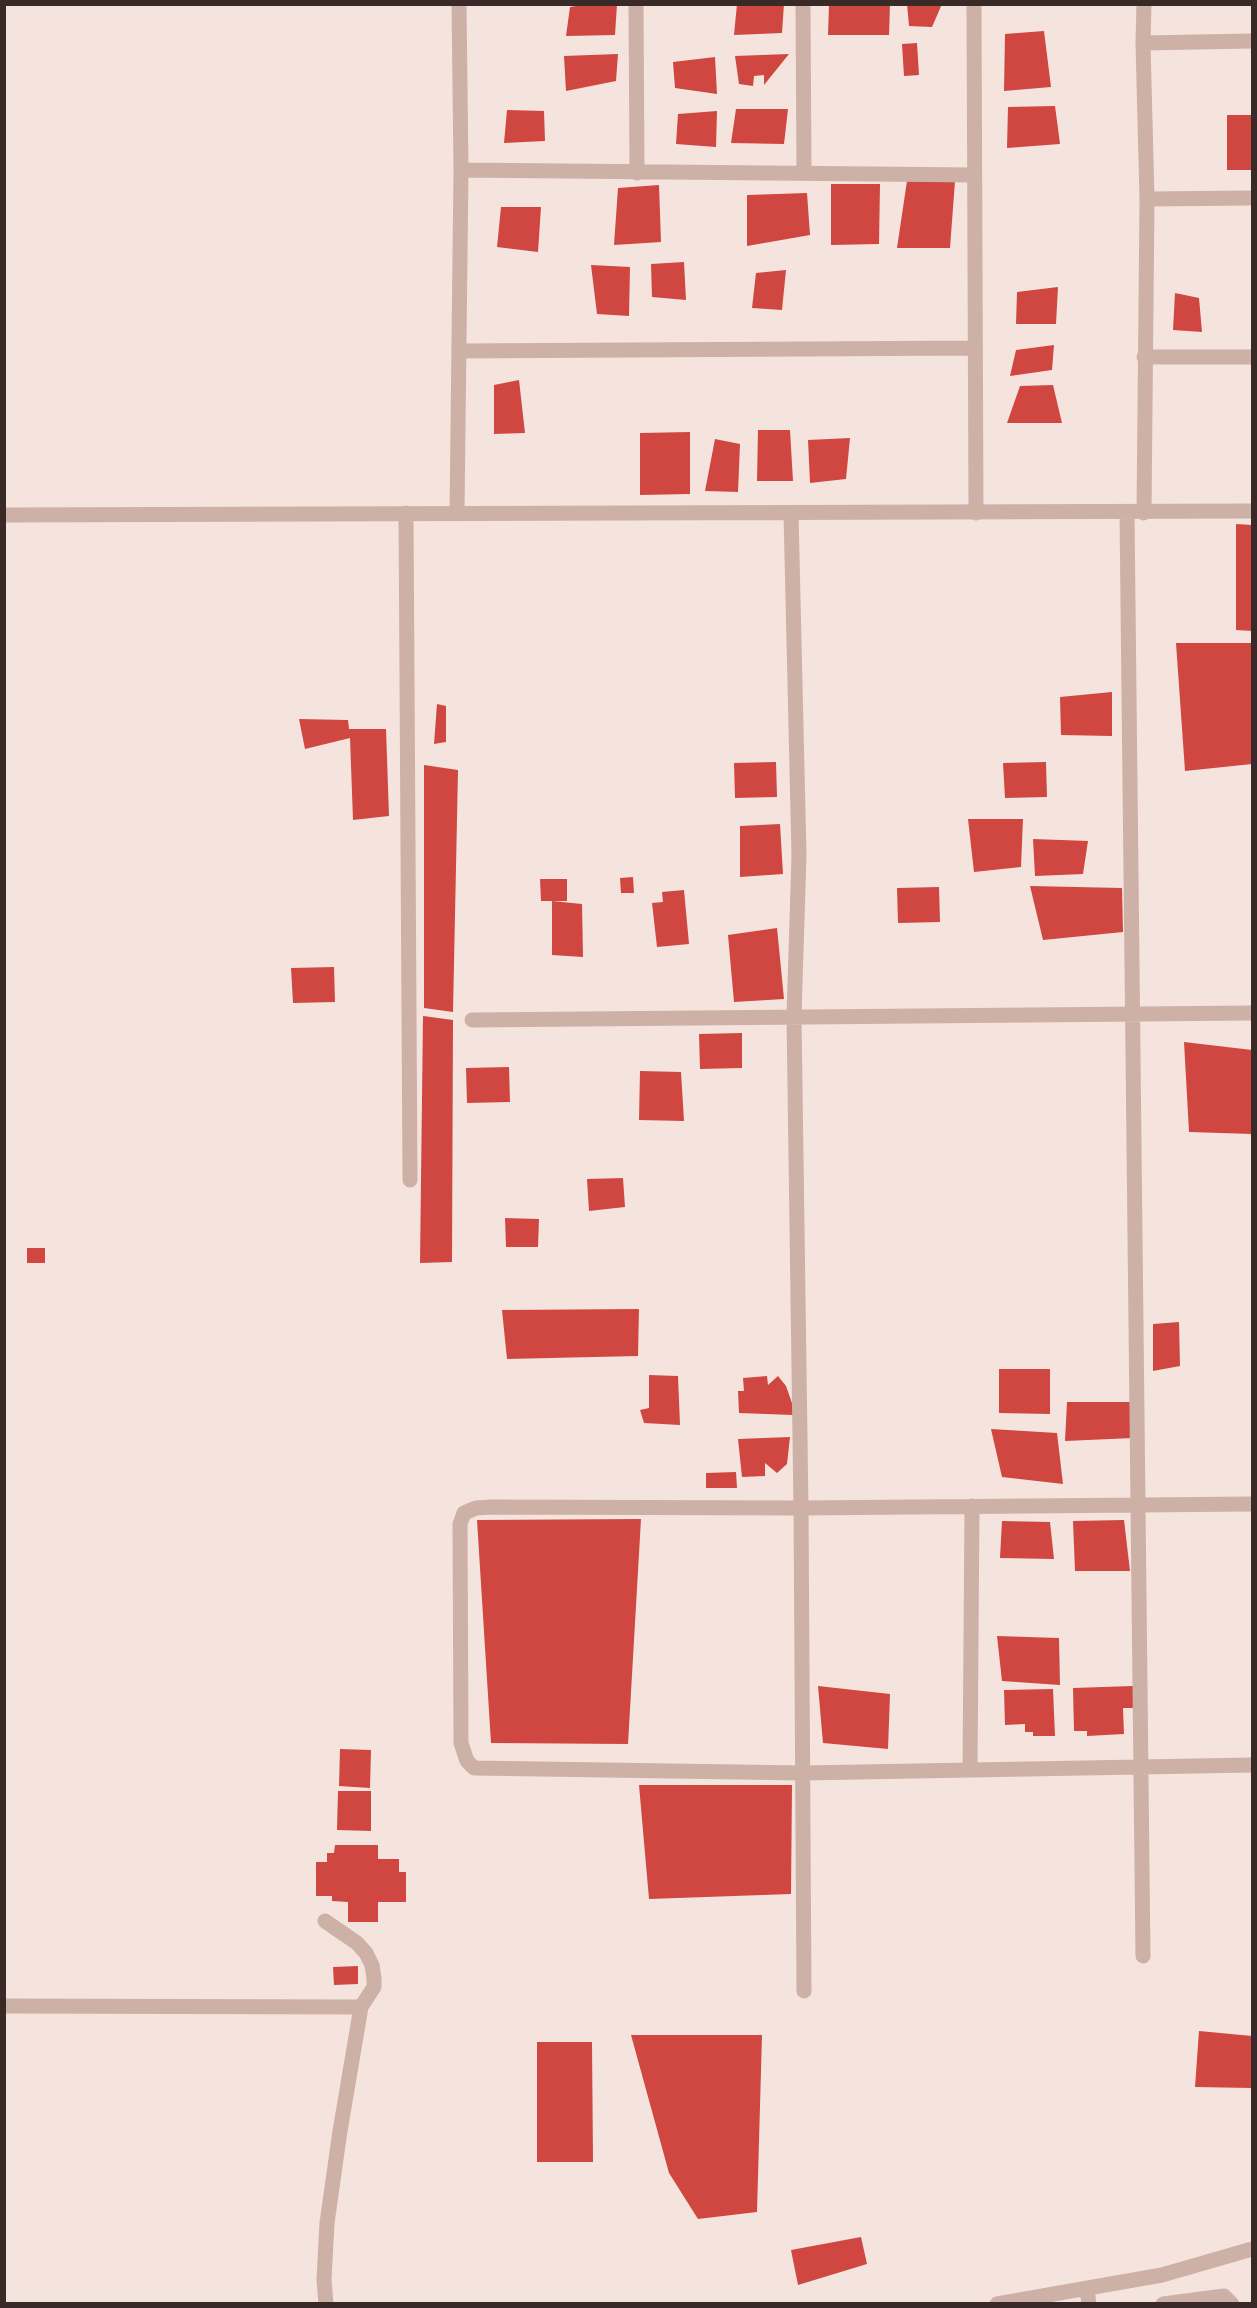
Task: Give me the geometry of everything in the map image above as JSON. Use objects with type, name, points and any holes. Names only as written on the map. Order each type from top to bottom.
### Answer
[{"type":"street","points":[[457,513],[461,170],[459,4]]},
{"type":"street","points":[[636,4],[637,173]]},
{"type":"street","points":[[803,4],[804,172]]},
{"type":"street","points":[[974,4],[976,513]]},
{"type":"street","points":[[1144,4],[1147,199],[1144,513]]},
{"type":"street","points":[[1143,43],[1252,41]]},
{"type":"street","points":[[461,170],[974,175]]},
{"type":"street","points":[[1147,199],[1252,198]]},
{"type":"street","points":[[459,351],[975,348]]},
{"type":"street","points":[[1144,357],[1252,357]]},
{"type":"street","points":[[4,515],[1252,512]]},
{"type":"street","points":[[406,513],[410,1180]]},
{"type":"street","points":[[791,513],[799,855],[794,1016],[801,1508],[804,1991]]},
{"type":"street","points":[[1127,513],[1143,1956]]},
{"type":"street","points":[[472,1020],[1252,1013]]},
{"type":"street","points":[[1252,1504],[801,1508],[491,1507],[476,1508],[464,1513],[460,1524],[461,1731],[463,1752],[467,1761],[474,1768],[803,1773],[1252,1765]]},
{"type":"street","points":[[970,1770],[972,1506]]},
{"type":"street","points":[[325,1922],[357,1943],[366,1953],[372,1965],[374,1987],[361,2007],[327,2223],[324,2280],[326,2304]]},
{"type":"street","points":[[4,2006],[361,2007]]},
{"type":"street","points":[[997,2304],[1088,2296],[1252,2249]]},
{"type":"street","points":[[1163,2304],[1213,2296],[1224,2296],[1232,2304]]},
{"type":"building","points":[[588,4],[617,4],[615,35],[566,36],[570,7]]},
{"type":"building","points":[[737,4],[784,4],[782,33],[734,35]]},
{"type":"building","points":[[829,4],[890,4],[889,35],[828,35]]},
{"type":"building","points":[[907,4],[942,4],[932,27],[909,26]]},
{"type":"building","points":[[1044,31],[1051,87],[1004,91],[1005,34]]},
{"type":"building","points":[[917,43],[919,75],[904,76],[902,44]]},
{"type":"building","points":[[618,54],[616,81],[566,91],[564,56]]},
{"type":"building","points":[[789,54],[764,85],[764,75],[754,76],[753,86],[739,84],[735,56]]},
{"type":"building","points":[[715,57],[717,94],[675,88],[673,62]]},
{"type":"building","points":[[1055,106],[1060,144],[1007,148],[1008,107]]},
{"type":"building","points":[[736,109],[788,109],[784,144],[731,143]]},
{"type":"building","points":[[507,110],[544,111],[545,141],[504,143]]},
{"type":"building","points":[[717,111],[716,147],[676,144],[678,114]]},
{"type":"building","points":[[1227,115],[1252,115],[1252,170],[1227,170]]},
{"type":"building","points":[[907,181],[955,181],[950,248],[897,248]]},
{"type":"building","points":[[831,184],[880,184],[879,244],[831,245]]},
{"type":"building","points":[[659,185],[661,242],[614,245],[618,188]]},
{"type":"building","points":[[807,193],[810,235],[747,246],[747,195]]},
{"type":"building","points":[[501,207],[541,207],[538,252],[497,247]]},
{"type":"building","points":[[684,262],[686,300],[652,297],[651,264]]},
{"type":"building","points":[[591,265],[630,267],[629,316],[597,314]]},
{"type":"building","points":[[786,270],[782,310],[752,308],[756,273]]},
{"type":"building","points":[[1058,287],[1056,324],[1016,324],[1017,292]]},
{"type":"building","points":[[1175,293],[1199,298],[1202,332],[1173,330]]},
{"type":"building","points":[[1054,345],[1052,370],[1010,376],[1016,350]]},
{"type":"building","points":[[519,380],[525,433],[494,434],[494,385]]},
{"type":"building","points":[[1053,385],[1062,423],[1007,423],[1020,386]]},
{"type":"building","points":[[758,430],[790,430],[793,481],[757,481]]},
{"type":"building","points":[[690,432],[690,494],[640,495],[640,433]]},
{"type":"building","points":[[850,438],[846,479],[810,483],[808,440]]},
{"type":"building","points":[[715,439],[740,444],[738,492],[705,491]]},
{"type":"building","points":[[1236,524],[1252,525],[1252,631],[1236,630]]},
{"type":"building","points":[[1176,643],[1252,643],[1252,764],[1185,771]]},
{"type":"building","points":[[1112,692],[1112,736],[1061,735],[1060,697]]},
{"type":"building","points":[[437,704],[446,706],[446,742],[434,744]]},
{"type":"building","points":[[299,719],[348,720],[349,729],[386,729],[389,816],[353,820],[350,738],[305,749]]},
{"type":"building","points":[[776,762],[777,797],[735,798],[734,763]]},
{"type":"building","points":[[1046,762],[1047,797],[1005,798],[1003,763]]},
{"type":"building","points":[[424,765],[458,770],[453,1012],[424,1008]]},
{"type":"building","points":[[968,819],[1023,819],[1021,867],[974,872]]},
{"type":"building","points":[[780,824],[783,874],[740,877],[740,826]]},
{"type":"building","points":[[1033,839],[1088,841],[1083,874],[1035,876]]},
{"type":"building","points":[[633,877],[634,893],[621,893],[620,878]]},
{"type":"building","points":[[540,879],[567,879],[567,901],[541,901]]},
{"type":"building","points":[[1030,886],[1122,888],[1123,932],[1043,940]]},
{"type":"building","points":[[939,887],[940,922],[898,923],[897,888]]},
{"type":"building","points":[[684,890],[689,944],[657,947],[652,903],[663,902],[662,892]]},
{"type":"building","points":[[552,901],[582,904],[583,957],[552,955]]},
{"type":"building","points":[[777,928],[784,999],[734,1002],[728,935]]},
{"type":"building","points":[[334,967],[335,1002],[293,1003],[291,968]]},
{"type":"building","points":[[423,1016],[453,1020],[452,1262],[420,1263]]},
{"type":"building","points":[[742,1033],[742,1068],[700,1069],[699,1034]]},
{"type":"building","points":[[1184,1042],[1252,1050],[1252,1134],[1189,1132]]},
{"type":"building","points":[[509,1067],[510,1102],[467,1103],[466,1068]]},
{"type":"building","points":[[640,1071],[681,1072],[684,1121],[639,1120]]},
{"type":"building","points":[[623,1178],[625,1207],[589,1211],[587,1179]]},
{"type":"building","points":[[505,1218],[539,1219],[538,1247],[506,1247]]},
{"type":"building","points":[[27,1248],[45,1248],[45,1263],[27,1263]]},
{"type":"building","points":[[639,1309],[638,1356],[507,1359],[502,1310]]},
{"type":"building","points":[[1179,1322],[1180,1366],[1153,1371],[1153,1324]]},
{"type":"building","points":[[999,1369],[1050,1369],[1050,1414],[999,1413]]},
{"type":"building","points":[[649,1375],[678,1376],[680,1425],[644,1423],[640,1410],[649,1408]]},
{"type":"building","points":[[767,1376],[768,1385],[778,1376],[786,1386],[793,1406],[793,1415],[739,1413],[738,1391],[744,1391],[743,1378]]},
{"type":"building","points":[[1067,1402],[1132,1402],[1133,1438],[1065,1441]]},
{"type":"building","points":[[991,1429],[1057,1433],[1063,1484],[1002,1477]]},
{"type":"building","points":[[790,1437],[787,1464],[777,1473],[765,1463],[765,1476],[742,1477],[738,1439]]},
{"type":"building","points":[[736,1472],[737,1488],[706,1488],[706,1473]]},
{"type":"building","points":[[641,1519],[628,1744],[491,1743],[477,1520]]},
{"type":"building","points":[[1124,1520],[1130,1571],[1075,1571],[1073,1521]]},
{"type":"building","points":[[1002,1521],[1050,1522],[1054,1559],[1000,1558]]},
{"type":"building","points":[[997,1636],[1059,1638],[1060,1685],[1002,1681]]},
{"type":"building","points":[[818,1686],[890,1694],[888,1749],[823,1743]]},
{"type":"building","points":[[1133,1686],[1134,1708],[1123,1708],[1124,1734],[1087,1736],[1087,1731],[1074,1731],[1073,1688]]},
{"type":"building","points":[[1053,1689],[1055,1736],[1033,1736],[1033,1732],[1025,1732],[1025,1724],[1005,1725],[1004,1690]]},
{"type":"building","points":[[340,1749],[371,1750],[370,1788],[339,1786]]},
{"type":"building","points":[[639,1785],[792,1785],[791,1894],[649,1899]]},
{"type":"building","points":[[338,1791],[371,1791],[371,1831],[337,1830]]},
{"type":"building","points":[[335,1845],[378,1845],[378,1859],[399,1859],[399,1872],[406,1872],[406,1902],[378,1902],[378,1922],[348,1922],[348,1902],[332,1901],[332,1896],[316,1896],[316,1862],[327,1862],[327,1853],[334,1853]]},
{"type":"building","points":[[358,1966],[358,1984],[334,1985],[333,1967]]},
{"type":"building","points":[[1199,2031],[1252,2036],[1252,2088],[1195,2087]]},
{"type":"building","points":[[631,2035],[762,2035],[757,2212],[698,2219],[669,2173]]},
{"type":"building","points":[[537,2042],[592,2042],[593,2162],[537,2162]]},
{"type":"building","points":[[861,2237],[867,2264],[798,2285],[791,2250]]}]
